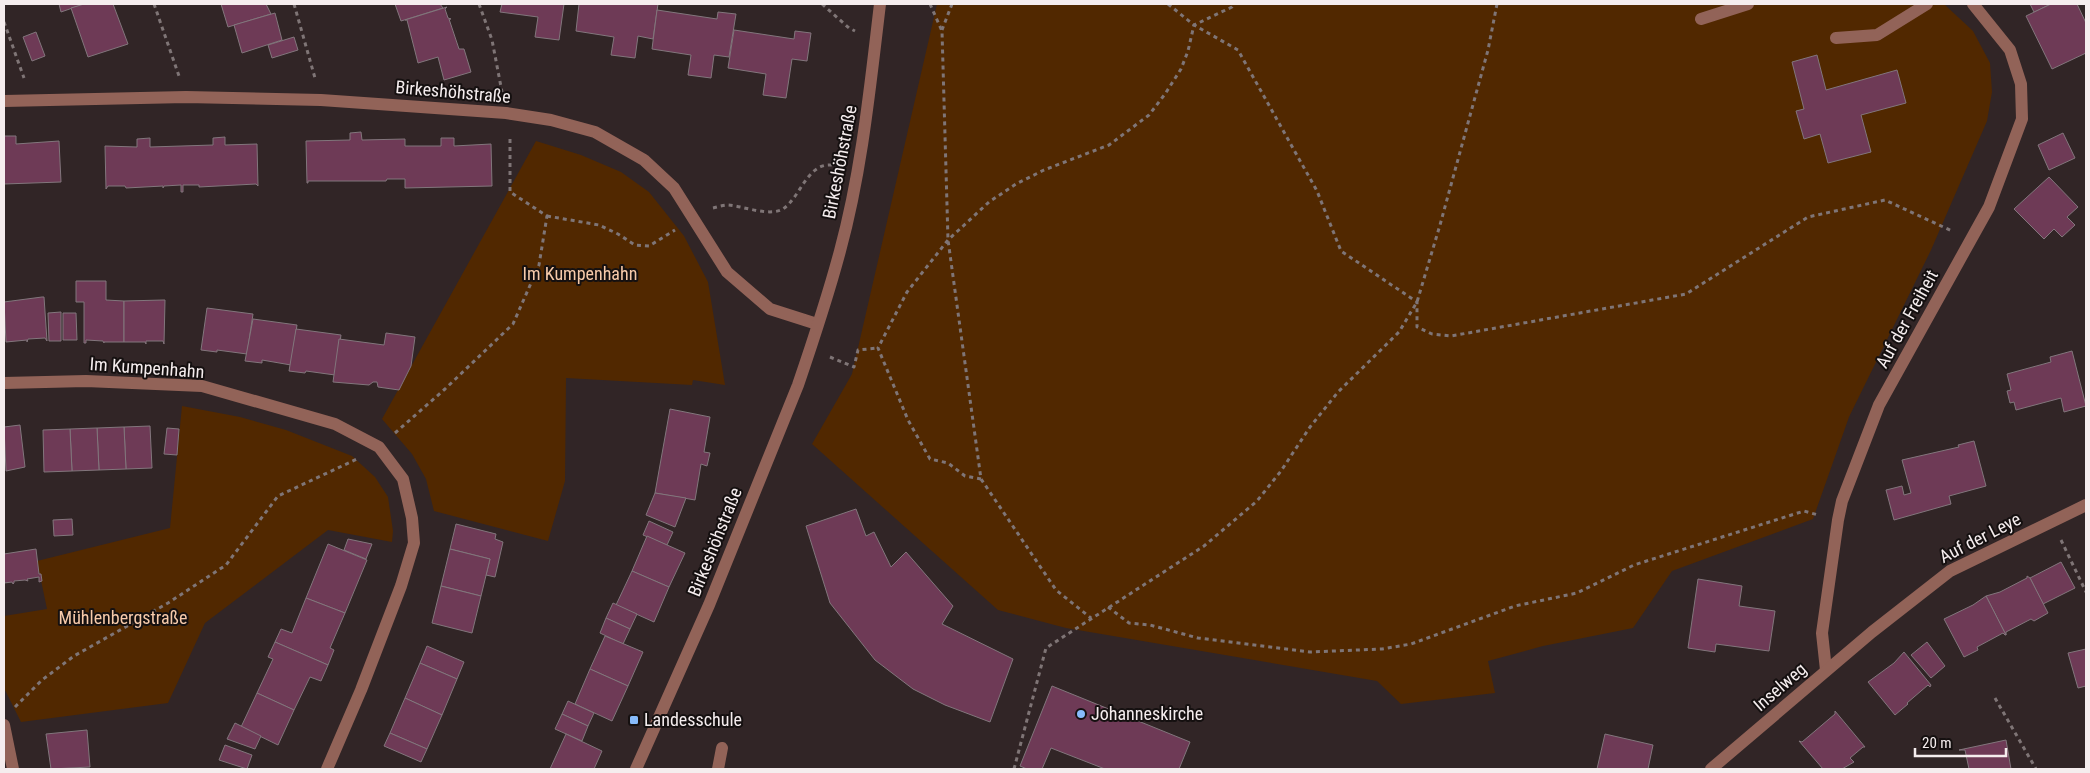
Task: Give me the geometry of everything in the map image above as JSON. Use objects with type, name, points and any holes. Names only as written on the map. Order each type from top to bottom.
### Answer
[{"type":"street","name":"Birkeshöhstraße","points":[[636,769],[709,604],[798,385],[810,349],[840,250],[857,171],[871,90],[880,4]]},
{"type":"street","points":[[1701,19],[1748,4]]},
{"type":"street","points":[[1836,38],[1877,36],[1928,4]]},
{"type":"street","name":"Auf der Freiheit","points":[[1826,670],[1822,633],[1842,501],[1879,405],[1989,206],[2022,119],[2021,84],[2010,50],[1973,4]]},
{"type":"street","name":"Birkeshöhstraße","points":[[4,101],[186,97],[321,100],[506,113],[551,120],[595,132],[644,160],[674,188],[727,272],[770,309],[817,324]]},
{"type":"street","name":"Im Kumpenhahn","points":[[4,383],[86,381],[202,386],[335,424],[380,447],[403,479],[412,518],[414,544],[394,604],[327,769]]},
{"type":"street","name":"Auf der Leye","points":[[1872,632],[1950,571],[2086,506]]},
{"type":"street","name":"Inselweg","points":[[1711,769],[1872,632]]},
{"type":"street","points":[[4,725],[13,769]]},
{"type":"street","points":[[718,769],[722,748]]},
{"type":"path","points":[[154,4],[186,97]]},
{"type":"path","points":[[294,4],[321,100]]},
{"type":"path","points":[[10,712],[42,680],[74,656],[168,602],[226,565],[278,496],[310,483],[380,447],[445,389],[513,324],[538,265],[547,216],[510,192],[510,138],[506,113],[492,40],[479,4]]},
{"type":"path","points":[[822,4],[848,28],[876,42]]},
{"type":"path","points":[[930,4],[942,31]]},
{"type":"path","points":[[952,4],[942,31],[948,240],[981,480],[1056,590],[1091,618]]},
{"type":"path","points":[[1168,4],[1194,25],[1238,50],[1317,190],[1341,251],[1417,302]]},
{"type":"path","points":[[1194,25],[1232,7],[1234,4]]},
{"type":"path","points":[[1014,769],[1046,648],[1204,546],[1257,501],[1281,471],[1310,427],[1338,392],[1399,332],[1417,302],[1488,50],[1497,4]]},
{"type":"path","points":[[4,22],[32,100]]},
{"type":"path","points":[[981,480],[965,476],[948,462],[930,458],[908,420],[878,348],[907,292],[948,240],[989,202],[1016,184],[1044,170],[1109,145],[1148,115],[1181,69],[1194,25]]},
{"type":"path","points":[[1417,302],[1417,328],[1432,334],[1451,336],[1686,294],[1808,217],[1885,200],[1971,239]]},
{"type":"path","points":[[810,349],[854,367],[858,350],[878,348]]},
{"type":"path","points":[[1108,607],[1129,623],[1150,625],[1198,638],[1310,652],[1382,649],[1411,644],[1515,606],[1577,593],[1634,565],[1804,511],[1838,520]]},
{"type":"path","points":[[2052,521],[2086,592]]},
{"type":"path","points":[[1995,698],[2036,769]]},
{"type":"green space","points":[[937,4],[1944,4],[1973,31],[1990,63],[1992,92],[1987,121],[1931,250],[1849,417],[1813,519],[1672,571],[1633,628],[1543,646],[1488,661],[1495,693],[1401,704],[1377,681],[1066,628],[998,610],[812,444],[852,374]]},
{"type":"green space","name":"Im Kumpenhahn","points":[[536,141],[581,155],[621,172],[649,192],[684,236],[708,282],[725,385],[693,380],[692,385],[566,378],[565,481],[548,541],[434,511],[426,479],[412,454],[382,419]]},
{"type":"green space","name":"Mühlenbergstraße","points":[[182,406],[240,417],[286,430],[352,456],[375,477],[388,497],[393,531],[392,542],[328,530],[205,623],[168,703],[21,722],[4,688],[4,616],[47,609],[37,561],[170,528]]},
{"type":"building","points":[[59,4],[84,4],[61,12]]},
{"type":"building","points":[[84,4],[113,4],[128,44],[88,57],[71,8]]},
{"type":"building","points":[[221,4],[266,4],[271,14],[228,27]]},
{"type":"building","points":[[395,4],[440,4],[443,8],[401,21]]},
{"type":"building","points":[[502,4],[564,4],[559,40],[535,37],[538,17],[500,12]]},
{"type":"building","points":[[579,4],[658,4],[653,39],[638,36],[635,58],[611,55],[614,37],[576,31]]},
{"type":"building","points":[[2030,4],[2051,4],[2034,12]]},
{"type":"building","points":[[2051,4],[2077,4],[2086,23],[2086,53],[2052,69],[2026,16]]},
{"type":"building","points":[[447,7],[445,9],[448,18],[451,19],[449,19],[459,49],[464,49],[471,72],[444,80],[438,57],[418,63],[407,20],[405,20]]},
{"type":"building","points":[[657,10],[717,19],[718,12],[736,14],[729,57],[714,55],[711,78],[688,75],[691,55],[652,49]]},
{"type":"building","points":[[275,13],[282,40],[242,53],[234,25]]},
{"type":"building","points":[[734,30],[794,39],[795,31],[811,33],[807,61],[792,59],[786,98],[763,95],[766,74],[728,68]]},
{"type":"building","points":[[36,32],[45,56],[32,61],[23,37]]},
{"type":"building","points":[[294,37],[298,50],[272,58],[268,45]]},
{"type":"building","points":[[1817,55],[1826,90],[1897,70],[1906,103],[1861,115],[1871,152],[1828,163],[1820,134],[1804,139],[1796,111],[1804,109],[1792,62]]},
{"type":"building","points":[[361,132],[362,140],[405,139],[405,146],[441,146],[441,138],[454,138],[454,146],[491,144],[492,186],[405,188],[405,179],[387,179],[386,181],[308,181],[307,183],[306,141],[350,140],[350,133]]},
{"type":"building","points":[[2063,133],[2075,158],[2049,170],[2038,145]]},
{"type":"building","points":[[4,136],[16,136],[16,144],[59,141],[61,182],[4,184]]},
{"type":"building","points":[[225,137],[225,145],[257,144],[258,186],[256,184],[199,187],[199,185],[183,185],[183,192],[181,192],[181,185],[164,186],[163,188],[163,186],[126,188],[125,186],[108,186],[106,189],[105,146],[137,147],[137,139],[150,138],[150,147],[213,145],[213,138]]},
{"type":"building","points":[[2049,177],[2078,207],[2067,217],[2075,225],[2062,237],[2054,229],[2044,239],[2014,209]]},
{"type":"building","points":[[76,281],[106,281],[106,300],[124,301],[124,342],[104,343],[103,341],[86,340],[86,343],[84,343],[84,302],[76,302]]},
{"type":"building","points":[[44,297],[47,341],[45,338],[28,339],[27,342],[27,340],[6,342],[4,302]]},
{"type":"building","points":[[165,300],[164,344],[163,341],[146,341],[146,344],[145,342],[124,342],[124,301]]},
{"type":"building","points":[[207,308],[253,314],[247,354],[201,350]]},
{"type":"building","points":[[61,312],[61,341],[49,341],[48,313]]},
{"type":"building","points":[[63,313],[76,313],[77,340],[63,340]]},
{"type":"building","points":[[253,319],[297,325],[291,365],[262,360],[262,363],[245,361]]},
{"type":"building","points":[[296,329],[341,335],[335,375],[289,371]]},
{"type":"building","points":[[386,333],[415,337],[411,366],[399,390],[378,387],[377,382],[369,385],[333,382],[339,339],[384,345]]},
{"type":"building","points":[[2072,351],[2086,406],[2064,412],[2061,398],[2016,410],[2014,402],[2010,403],[2007,391],[2011,390],[2007,374],[2051,362],[2050,357]]},
{"type":"building","points":[[670,409],[710,417],[704,452],[710,453],[707,466],[701,464],[695,500],[655,493]]},
{"type":"building","points":[[20,425],[25,467],[6,471],[4,427]]},
{"type":"building","points":[[150,426],[152,468],[126,469],[124,427]]},
{"type":"building","points":[[124,427],[126,469],[99,470],[97,428]]},
{"type":"building","points":[[97,428],[99,470],[72,471],[70,429]]},
{"type":"building","points":[[167,428],[179,429],[177,455],[164,454]]},
{"type":"building","points":[[70,429],[72,471],[44,472],[43,430]]},
{"type":"building","points":[[1974,441],[1986,486],[1949,496],[1951,504],[1894,520],[1886,490],[1902,486],[1904,495],[1911,493],[1902,460],[1959,447],[1958,445]]},
{"type":"building","points":[[655,493],[686,498],[675,527],[646,515]]},
{"type":"building","points":[[856,509],[866,536],[874,532],[891,567],[906,552],[953,606],[942,624],[1013,659],[990,722],[945,705],[913,689],[875,660],[830,603],[806,526]]},
{"type":"building","points":[[72,519],[73,535],[54,536],[53,520]]},
{"type":"building","points":[[649,521],[673,532],[667,545],[643,535]]},
{"type":"building","points":[[456,524],[496,534],[495,539],[503,542],[495,577],[486,575],[490,559],[450,549]]},
{"type":"building","points":[[647,536],[685,553],[669,587],[632,571]]},
{"type":"building","points":[[348,539],[372,544],[366,559],[344,550]]},
{"type":"building","points":[[328,544],[367,560],[345,613],[306,598]]},
{"type":"building","points":[[36,549],[39,574],[41,574],[42,581],[39,582],[39,577],[27,579],[28,581],[14,581],[13,584],[12,582],[4,583],[4,554]]},
{"type":"building","points":[[450,549],[490,559],[481,596],[441,586]]},
{"type":"building","points":[[2061,562],[2075,588],[2043,604],[2030,578]]},
{"type":"building","points":[[632,571],[669,587],[654,622],[616,605]]},
{"type":"building","points":[[2027,576],[2030,578],[2048,613],[2034,621],[2031,619],[2006,632],[2006,635],[1986,596],[2000,592],[2027,578]]},
{"type":"building","points":[[1698,579],[1742,586],[1739,606],[1775,611],[1769,651],[1716,644],[1715,652],[1688,648]]},
{"type":"building","points":[[441,586],[481,596],[472,633],[432,623]]},
{"type":"building","points":[[1986,596],[2006,635],[2003,633],[1977,647],[1978,650],[1964,657],[1944,619],[1973,605]]},
{"type":"building","points":[[306,598],[345,613],[330,648],[334,650],[328,665],[275,642],[281,629],[292,633]]},
{"type":"building","points":[[613,603],[637,614],[630,629],[606,618]]},
{"type":"building","points":[[606,618],[630,629],[623,644],[600,633]]},
{"type":"building","points":[[605,636],[643,652],[628,686],[590,669]]},
{"type":"building","points":[[275,642],[328,665],[321,681],[310,677],[294,710],[257,693],[273,659],[268,657]]},
{"type":"building","points":[[1927,642],[1945,666],[1931,678],[1911,655]]},
{"type":"building","points":[[427,646],[464,662],[457,679],[420,663]]},
{"type":"building","points":[[2086,649],[2086,686],[2078,688],[2068,653]]},
{"type":"building","points":[[1904,652],[1931,685],[1930,687],[1928,685],[1895,715],[1868,682],[1894,663]]},
{"type":"building","points":[[420,663],[457,679],[442,715],[405,698]]},
{"type":"building","points":[[590,669],[628,686],[612,721],[575,704]]},
{"type":"building","name":"Johanneskirche","points":[[1052,686],[1190,742],[1179,769],[1105,769],[1051,748],[1042,769],[1027,769],[1020,766]]},
{"type":"building","points":[[257,693],[294,710],[278,745],[241,727]]},
{"type":"building","points":[[405,698],[442,715],[427,749],[390,733]]},
{"type":"building","points":[[568,701],[594,713],[588,726],[562,714]]},
{"type":"building","points":[[1835,711],[1865,747],[1850,758],[1854,762],[1842,769],[1823,769],[1799,741],[1802,742],[1835,714]]},
{"type":"building","points":[[562,714],[588,726],[582,741],[555,729]]},
{"type":"building","points":[[235,723],[261,736],[255,749],[227,739]]},
{"type":"building","points":[[87,730],[90,767],[51,769],[46,734]]},
{"type":"building","points":[[390,733],[427,749],[421,762],[384,746]]},
{"type":"building","points":[[566,734],[602,751],[594,769],[550,769]]},
{"type":"building","points":[[1605,734],[1653,745],[1648,769],[1597,769]]},
{"type":"building","points":[[2006,740],[2011,769],[1969,769],[1965,750],[1959,750]]},
{"type":"building","points":[[225,745],[252,755],[247,769],[219,760]]},
{"type":"place","name":"Johanneskirche","points":[[1081,714]]},
{"type":"place","name":"Landesschule","points":[[634,720]]}]
